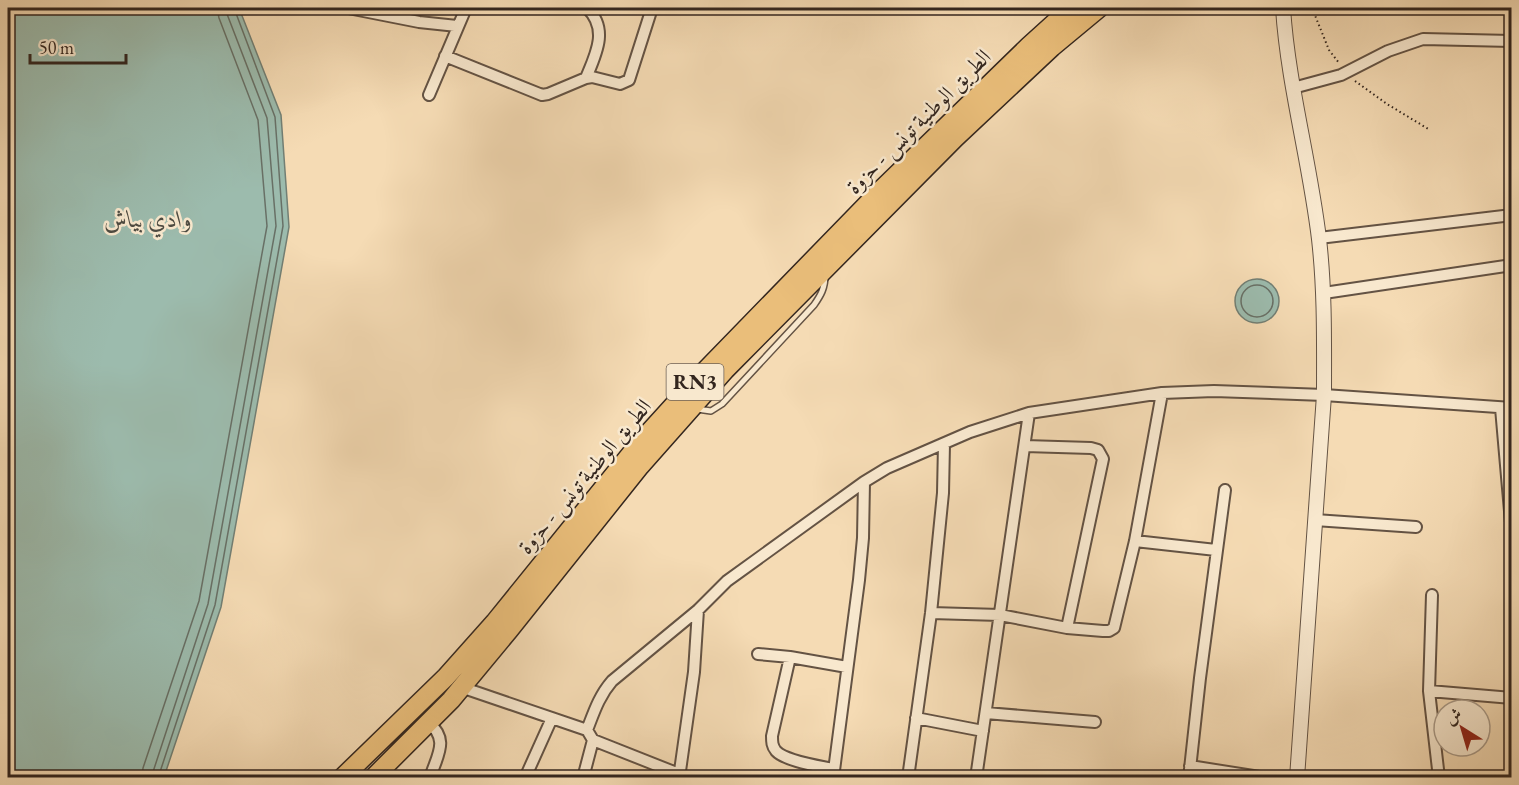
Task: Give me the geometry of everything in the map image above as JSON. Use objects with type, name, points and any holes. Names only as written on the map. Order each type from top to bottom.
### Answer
[{"type":"main road","name":"الطريق الوطنية تونس - حزوة","points":[[342,777],[446,677],[495,622],[643,440],[725,370],[825,270],[865,218],[956,116],[1071,8]]},
{"type":"main road","name":"الطريق الوطنية تونس - حزوة","points":[[373,777],[461,688],[640,466],[687,402],[702,374],[865,218],[1098,8]]},
{"type":"street","points":[[348,8],[419,22],[457,26]]},
{"type":"street","points":[[429,95],[466,8]]},
{"type":"street","points":[[586,78],[601,40],[597,21],[587,8]]},
{"type":"street","points":[[445,56],[542,95],[592,77],[620,84],[629,80],[652,8]]},
{"type":"street","points":[[1278,8],[1283,14],[1293,88],[1319,238],[1324,293],[1324,395],[1297,777]]},
{"type":"street","points":[[1293,88],[1341,75],[1388,51],[1423,39],[1512,40]]},
{"type":"street","points":[[1319,238],[1512,215]]},
{"type":"street","points":[[1324,293],[1512,265]]},
{"type":"street","points":[[584,777],[596,705],[603,691],[698,610],[727,581],[864,482],[887,468],[970,432],[1029,413],[1162,393],[1214,391],[1324,395],[1506,408],[1512,534]]},
{"type":"street","points":[[931,613],[1000,615],[1066,628],[1109,631],[1114,628],[1135,542],[1162,393]]},
{"type":"street","points":[[976,777],[1029,413]]},
{"type":"street","points":[[908,777],[931,613],[941,509],[944,444]]},
{"type":"street","points":[[1025,446],[1091,448],[1098,450],[1103,459],[1066,628]]},
{"type":"street","points":[[790,657],[771,736],[773,747],[778,753],[787,757],[833,773],[863,538],[864,482]]},
{"type":"street","points":[[1225,490],[1190,772],[1266,777]]},
{"type":"street","points":[[1315,520],[1416,527]]},
{"type":"street","points":[[1135,542],[1216,550]]},
{"type":"street","points":[[1432,595],[1430,691],[1439,777]]},
{"type":"street","points":[[446,677],[461,688],[552,718],[679,776],[694,672],[698,610]]},
{"type":"street","points":[[758,654],[847,667]]},
{"type":"street","points":[[1430,691],[1512,698]]},
{"type":"street","points":[[986,713],[1095,722]]},
{"type":"street","points":[[525,777],[552,718]]},
{"type":"street","points":[[916,718],[982,731]]},
{"type":"street","points":[[428,722],[441,735],[442,743],[430,777]]},
{"type":"water","name":"وادي بياش","points":[[8,8],[239,8],[281,115],[289,227],[221,607],[164,777],[8,777]]},
{"type":"water","points":[[1257,279],[1266,280],[1273,285],[1278,292],[1278,310],[1273,317],[1266,322],[1257,323],[1248,322],[1241,317],[1236,310],[1235,301],[1236,292],[1241,285],[1248,280]]}]
